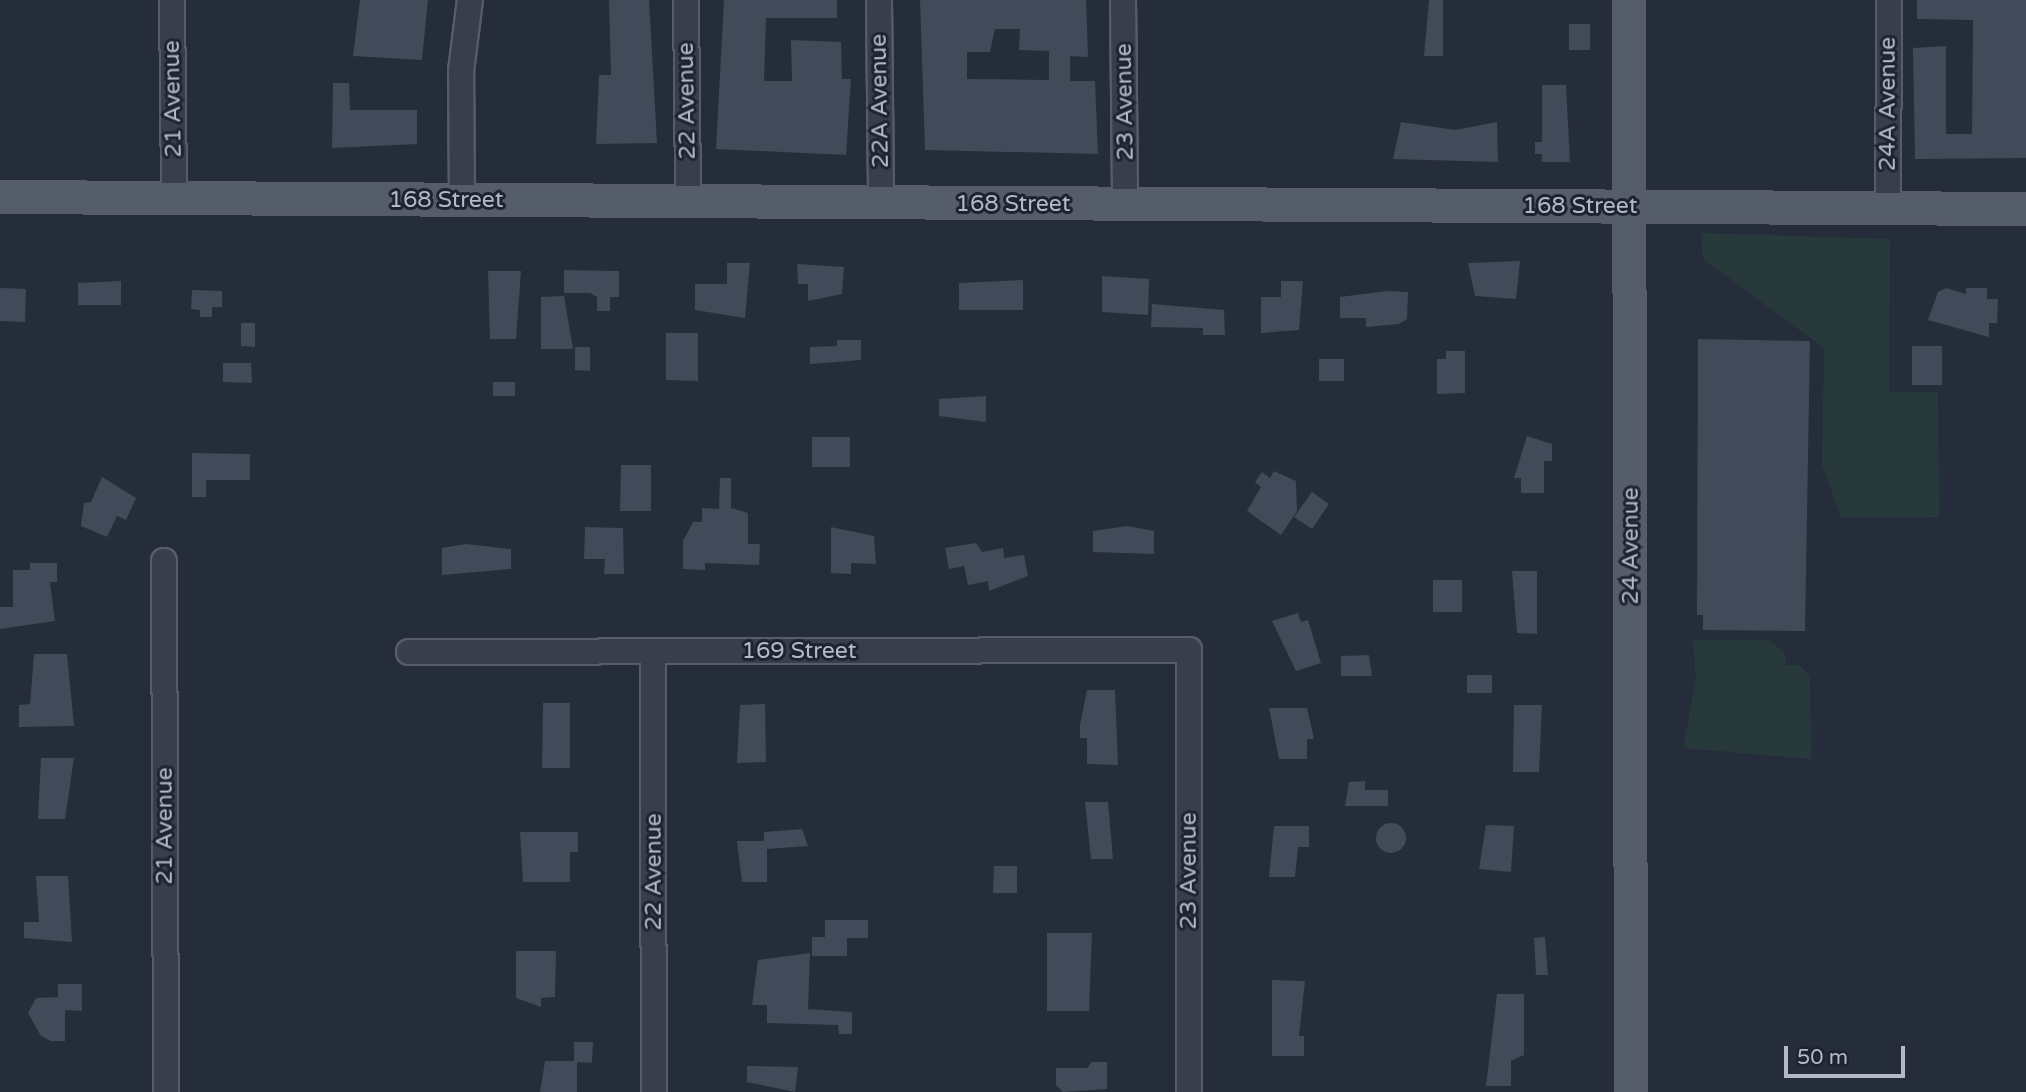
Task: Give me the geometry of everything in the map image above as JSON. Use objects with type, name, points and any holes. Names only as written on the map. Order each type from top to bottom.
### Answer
[{"type":"main road","name":"24 Avenue","points":[[1629,0],[1631,1092]]},
{"type":"main road","name":"168 Street","points":[[0,197],[2026,209]]},
{"type":"street","name":"21 Avenue","points":[[172,0],[174,198]]},
{"type":"street","points":[[462,200],[461,71],[470,0]]},
{"type":"street","name":"22 Avenue","points":[[686,0],[688,202]]},
{"type":"street","name":"22A Avenue","points":[[879,0],[881,203]]},
{"type":"street","name":"23 Avenue","points":[[1123,0],[1125,204]]},
{"type":"street","name":"24A Avenue","points":[[1888,208],[1889,0]]},
{"type":"street","name":"21 Avenue","points":[[164,561],[166,1092]]},
{"type":"street","name":"23 Avenue","points":[[1189,650],[1189,1092]]},
{"type":"street","name":"169 Street","points":[[409,652],[1189,650]]},
{"type":"street","name":"22 Avenue","points":[[653,652],[654,1092]]},
{"type":"shaded area","points":[[1701,233],[1890,239],[1889,392],[1938,392],[1939,517],[1841,518],[1822,464],[1824,348],[1703,259]]},
{"type":"shaded area","points":[[1693,640],[1769,640],[1785,653],[1786,665],[1799,665],[1810,675],[1811,759],[1683,748],[1696,680]]},
{"type":"building","points":[[360,0],[428,0],[422,60],[353,56]]},
{"type":"building","points":[[609,0],[649,0],[657,143],[596,144],[599,75],[611,75]]},
{"type":"building","points":[[724,0],[837,0],[837,18],[766,18],[764,81],[792,81],[791,40],[841,42],[842,79],[851,79],[846,155],[716,149]]},
{"type":"building","points":[[920,0],[1086,0],[1088,57],[1070,56],[1070,81],[1095,81],[1098,154],[925,150]],"holes":[[[995,29],[1020,29],[1019,50],[1049,51],[1049,80],[967,79],[967,52],[990,52]]]},
{"type":"building","points":[[1429,0],[1443,0],[1443,56],[1424,56]]},
{"type":"building","points":[[1917,0],[2026,0],[2026,158],[1915,159],[1913,48],[1946,46],[1946,134],[1972,134],[1973,20],[1917,19]]},
{"type":"building","points":[[1569,24],[1590,24],[1590,50],[1569,50]]},
{"type":"building","points":[[333,83],[349,83],[350,110],[417,110],[417,144],[332,148]]},
{"type":"building","points":[[1542,85],[1566,85],[1570,162],[1542,162],[1542,154],[1535,154],[1535,142],[1542,142]]},
{"type":"building","points":[[1401,122],[1455,130],[1497,122],[1498,162],[1393,159]]},
{"type":"building","points":[[1520,261],[1516,299],[1475,296],[1468,263]]},
{"type":"building","points":[[727,263],[750,263],[745,318],[695,310],[695,284],[727,284]]},
{"type":"building","points":[[797,264],[844,267],[842,294],[808,301],[808,284],[798,284]]},
{"type":"building","points":[[564,270],[619,271],[619,297],[610,297],[610,311],[597,311],[597,297],[590,293],[564,293]]},
{"type":"building","points":[[488,271],[521,271],[516,339],[490,339]]},
{"type":"building","points":[[1102,276],[1149,279],[1148,315],[1102,312]]},
{"type":"building","points":[[1023,280],[1023,310],[959,310],[959,283]]},
{"type":"building","points":[[121,281],[121,305],[78,305],[78,283]]},
{"type":"building","points":[[1281,281],[1303,281],[1299,330],[1261,333],[1261,297],[1281,297]]},
{"type":"building","points":[[0,288],[26,289],[25,322],[0,321]]},
{"type":"building","points":[[1946,288],[1966,294],[1966,288],[1987,288],[1987,299],[1998,299],[1997,323],[1989,323],[1989,337],[1928,320],[1938,292]]},
{"type":"building","points":[[192,290],[222,291],[222,307],[212,307],[212,317],[200,317],[200,310],[191,309]]},
{"type":"building","points":[[1387,291],[1408,292],[1407,319],[1399,324],[1366,327],[1366,318],[1340,318],[1340,297]]},
{"type":"building","points":[[564,296],[573,349],[541,349],[541,297]]},
{"type":"building","points":[[1152,304],[1224,310],[1225,335],[1203,335],[1203,328],[1151,327]]},
{"type":"building","points":[[241,323],[255,323],[255,347],[241,346]]},
{"type":"building","points":[[666,333],[698,333],[698,381],[666,380]]},
{"type":"building","points":[[1698,339],[1810,341],[1805,631],[1703,630],[1703,615],[1697,615]]},
{"type":"building","points":[[837,340],[861,340],[861,360],[810,364],[810,347],[837,346]]},
{"type":"building","points":[[1912,346],[1942,346],[1942,385],[1912,385]]},
{"type":"building","points":[[575,347],[590,347],[590,371],[575,370]]},
{"type":"building","points":[[1446,351],[1465,351],[1465,393],[1437,394],[1437,359],[1446,359]]},
{"type":"building","points":[[1319,359],[1344,359],[1344,381],[1319,381]]},
{"type":"building","points":[[223,363],[251,363],[252,383],[223,382]]},
{"type":"building","points":[[493,382],[515,382],[515,396],[493,396]]},
{"type":"building","points":[[986,396],[986,422],[939,416],[939,399]]},
{"type":"building","points":[[1527,436],[1552,444],[1552,461],[1544,461],[1544,493],[1521,493],[1521,478],[1514,478]]},
{"type":"building","points":[[812,437],[850,437],[850,467],[812,467]]},
{"type":"building","points":[[192,453],[250,454],[250,480],[206,480],[206,497],[192,497]]},
{"type":"building","points":[[621,465],[651,465],[651,511],[620,511]]},
{"type":"building","points":[[1274,471],[1296,481],[1297,511],[1281,535],[1247,511],[1261,487],[1255,482],[1262,472],[1270,478]]},
{"type":"building","points":[[102,477],[136,498],[126,520],[117,516],[107,537],[81,526],[84,503],[91,502]]},
{"type":"building","points":[[720,478],[731,478],[731,508],[748,513],[748,544],[760,544],[759,565],[705,563],[705,570],[683,569],[683,541],[693,522],[702,522],[702,508],[719,509]]},
{"type":"building","points":[[1312,492],[1329,504],[1312,529],[1294,517]]},
{"type":"building","points":[[1127,526],[1154,531],[1154,554],[1093,552],[1093,531]]},
{"type":"building","points":[[585,527],[623,528],[624,574],[604,574],[605,559],[584,559]]},
{"type":"building","points":[[831,527],[874,536],[876,564],[851,563],[851,574],[831,573]]},
{"type":"building","points":[[976,543],[982,552],[1003,548],[1004,558],[1024,555],[1028,576],[989,591],[988,581],[968,585],[964,566],[949,569],[945,548]]},
{"type":"building","points":[[466,544],[511,549],[511,569],[442,575],[442,548]]},
{"type":"building","points":[[30,563],[57,563],[57,582],[50,582],[55,621],[0,629],[0,607],[13,607],[13,570],[30,570]]},
{"type":"building","points":[[1512,571],[1537,571],[1537,634],[1517,633]]},
{"type":"building","points":[[1433,580],[1462,580],[1462,612],[1433,612]]},
{"type":"building","points":[[1298,613],[1301,622],[1308,620],[1321,663],[1296,671],[1272,621]]},
{"type":"building","points":[[34,654],[67,654],[74,726],[19,727],[19,705],[30,704]]},
{"type":"building","points":[[1369,655],[1372,676],[1341,676],[1341,656]]},
{"type":"building","points":[[1467,675],[1492,675],[1492,693],[1467,693]]},
{"type":"building","points":[[1087,690],[1115,690],[1118,765],[1087,764],[1087,738],[1080,738],[1080,725]]},
{"type":"building","points":[[543,703],[570,703],[570,768],[542,768]]},
{"type":"building","points":[[765,704],[766,762],[737,763],[740,705]]},
{"type":"building","points":[[1514,705],[1542,705],[1539,772],[1513,772]]},
{"type":"building","points":[[1269,708],[1307,708],[1314,739],[1307,739],[1307,759],[1279,759]]},
{"type":"building","points":[[41,758],[74,758],[65,819],[38,819]]},
{"type":"building","points":[[1365,781],[1365,790],[1388,790],[1388,806],[1345,806],[1349,782]]},
{"type":"building","points":[[1085,802],[1108,802],[1113,859],[1091,859]]},
{"type":"building","points":[[1391,823],[1397,824],[1405,832],[1405,844],[1397,852],[1391,853],[1385,852],[1377,844],[1376,838],[1377,832],[1385,824]]},
{"type":"building","points":[[1486,825],[1514,826],[1511,872],[1479,869]]},
{"type":"building","points":[[1274,826],[1309,826],[1309,847],[1298,847],[1295,877],[1269,877]]},
{"type":"building","points":[[802,829],[808,846],[767,849],[767,882],[742,882],[737,841],[764,841],[764,832]]},
{"type":"building","points":[[520,832],[578,832],[578,852],[570,852],[570,882],[523,882]]},
{"type":"building","points":[[994,866],[1017,866],[1017,893],[993,893]]},
{"type":"building","points":[[36,876],[68,876],[72,942],[24,938],[24,922],[39,922]]},
{"type":"building","points":[[825,920],[868,920],[868,938],[847,938],[847,956],[812,956],[812,937],[825,937]]},
{"type":"building","points":[[1047,933],[1092,933],[1089,1011],[1047,1011]]},
{"type":"building","points":[[1545,937],[1548,975],[1536,975],[1534,938]]},
{"type":"building","points":[[516,951],[556,951],[555,997],[541,998],[541,1007],[516,998]]},
{"type":"building","points":[[810,953],[808,1009],[852,1012],[852,1034],[839,1034],[838,1025],[767,1023],[767,1005],[752,1005],[758,960]]},
{"type":"building","points":[[1272,980],[1305,981],[1299,1036],[1304,1036],[1304,1056],[1272,1056]]},
{"type":"building","points":[[58,984],[82,984],[82,1011],[65,1010],[65,1041],[51,1041],[41,1036],[28,1013],[36,998],[58,997]]},
{"type":"building","points":[[1497,994],[1524,994],[1524,1055],[1511,1061],[1511,1086],[1486,1086]]},
{"type":"building","points":[[574,1042],[593,1042],[592,1063],[577,1062],[577,1092],[540,1092],[545,1061],[574,1061]]},
{"type":"building","points":[[1092,1062],[1107,1062],[1107,1089],[1063,1092],[1056,1085],[1056,1068],[1087,1068]]},
{"type":"building","points":[[747,1066],[798,1067],[795,1092],[747,1082]]}]
